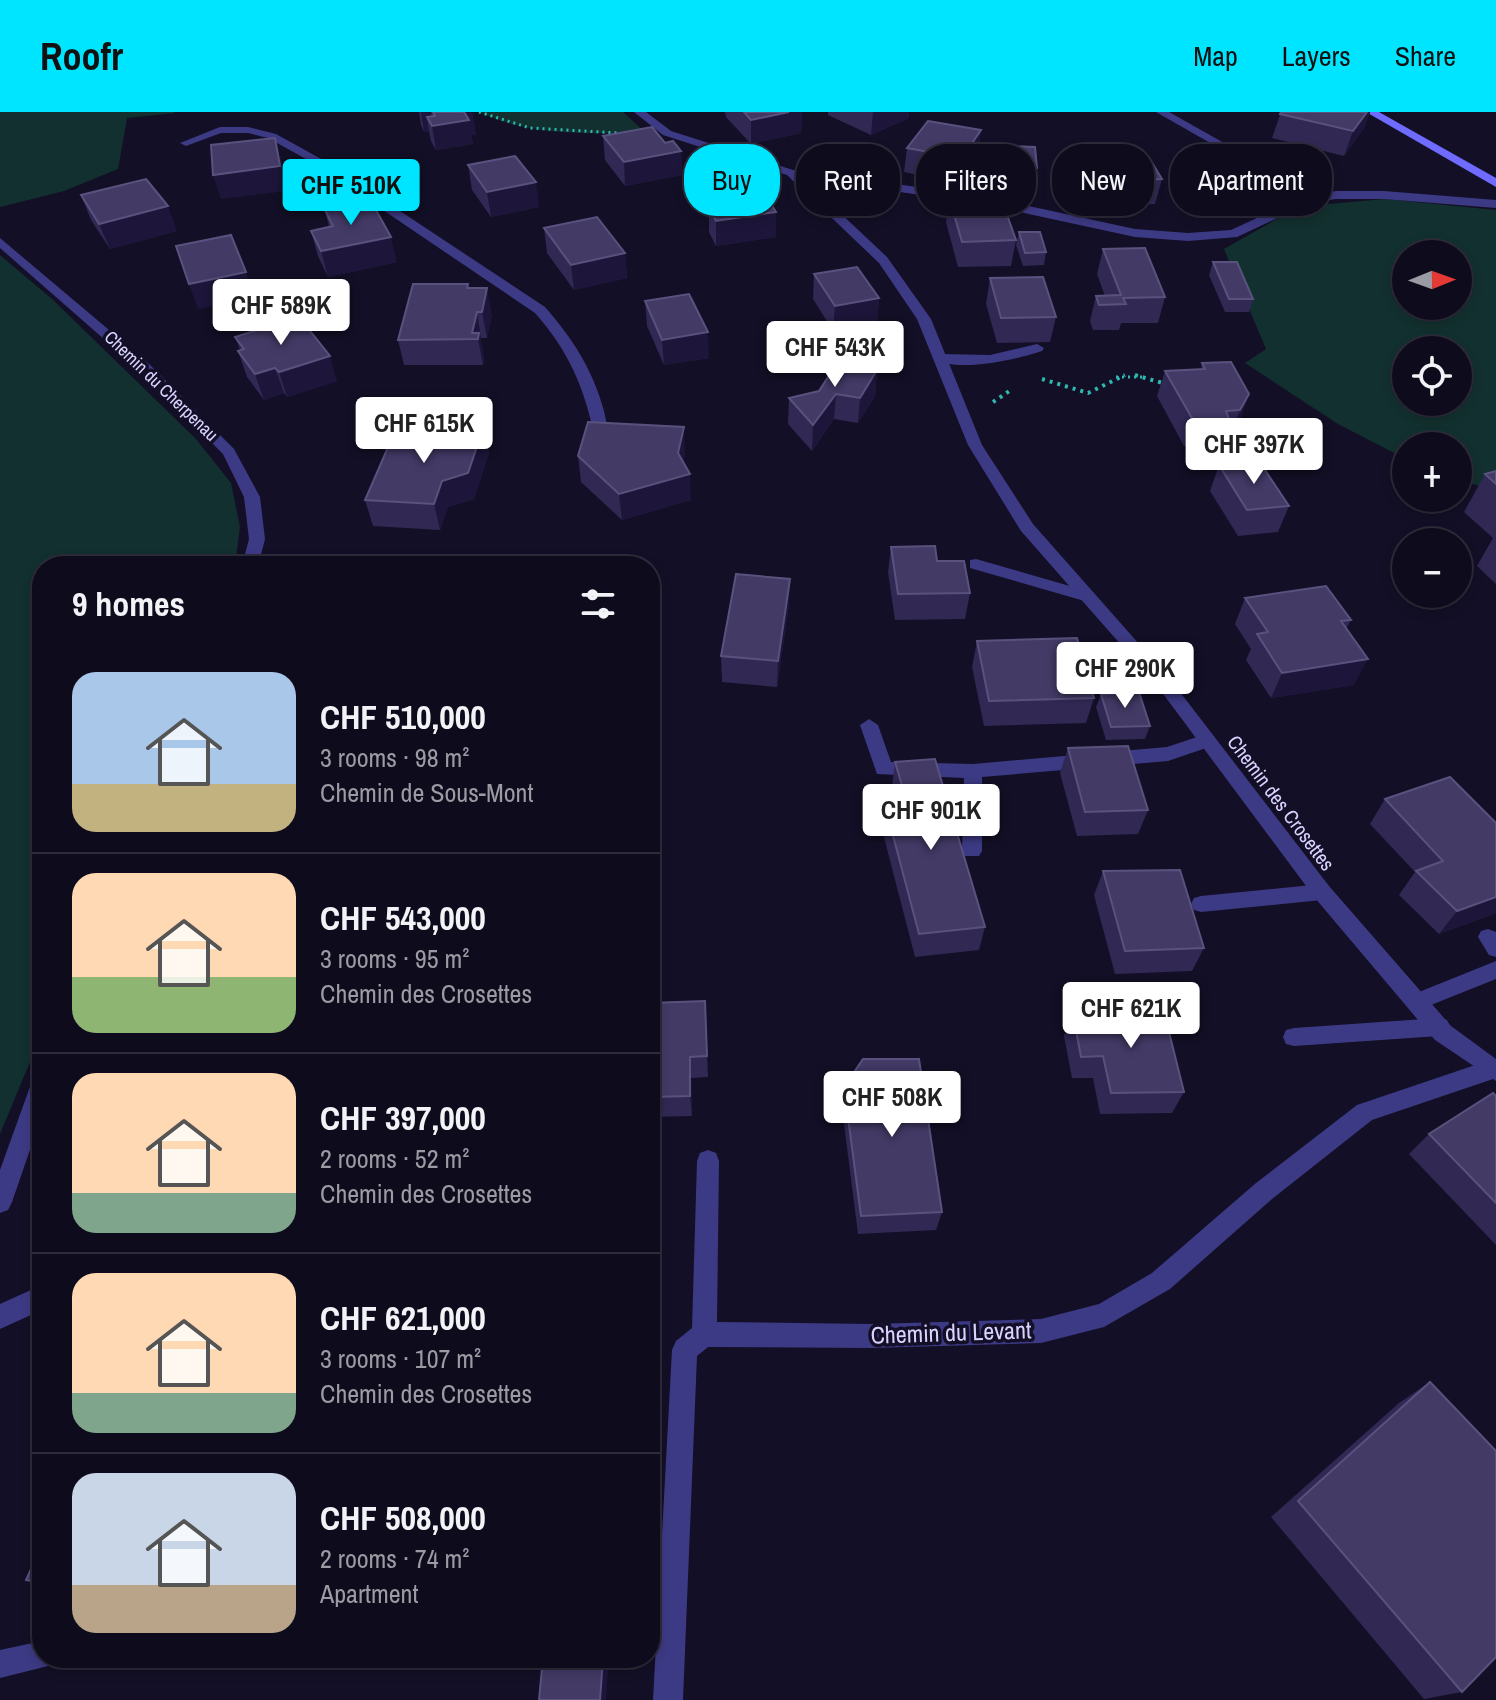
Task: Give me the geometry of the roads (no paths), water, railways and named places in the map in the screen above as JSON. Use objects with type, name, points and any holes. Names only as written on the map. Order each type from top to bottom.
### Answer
[{"type":"street","name":"Chemin des Crosettes","points":[[639,112],[667,133],[791,173],[883,260],[924,319],[975,445],[1027,527],[1164,683],[1322,892],[1416,1002],[1439,1027],[1495,1070]]},
{"type":"street","points":[[1161,112],[1219,144]]},
{"type":"street","points":[[1371,112],[1496,183]]},
{"type":"street","points":[[186,143],[220,130],[248,130],[272,136],[319,162],[540,310],[569,340],[594,393],[602,439]]},
{"type":"street","points":[[791,173],[983,200],[1135,233],[1188,237],[1233,234],[1268,216]]},
{"type":"street","points":[[1332,197],[1384,195],[1496,204]]},
{"type":"street","name":"Chemin du Cherpenau","points":[[0,242],[142,365],[229,452],[252,497],[257,539],[253,556]]},
{"type":"street","points":[[941,358],[973,360],[1013,357],[1037,348]]},
{"type":"street","points":[[976,564],[1088,597]]},
{"type":"street","points":[[869,725],[884,769],[973,771],[1168,754],[1206,741]]},
{"type":"street","points":[[972,851],[973,771]]},
{"type":"street","points":[[1201,904],[1322,892]]},
{"type":"street","points":[[1416,1002],[1496,970]]},
{"type":"street","points":[[1294,1037],[1439,1027]]},
{"type":"street","name":"Chemin du Levant","points":[[704,1334],[872,1336],[1041,1331],[1104,1315],[1161,1281],[1264,1191],[1365,1112],[1495,1070]]},
{"type":"street","points":[[0,1202],[32,1112]]},
{"type":"street","points":[[668,1700],[685,1350],[704,1334],[708,1161]]},
{"type":"street","points":[[0,1317],[32,1302]]},
{"type":"street","points":[[0,1664],[32,1657]]}]
